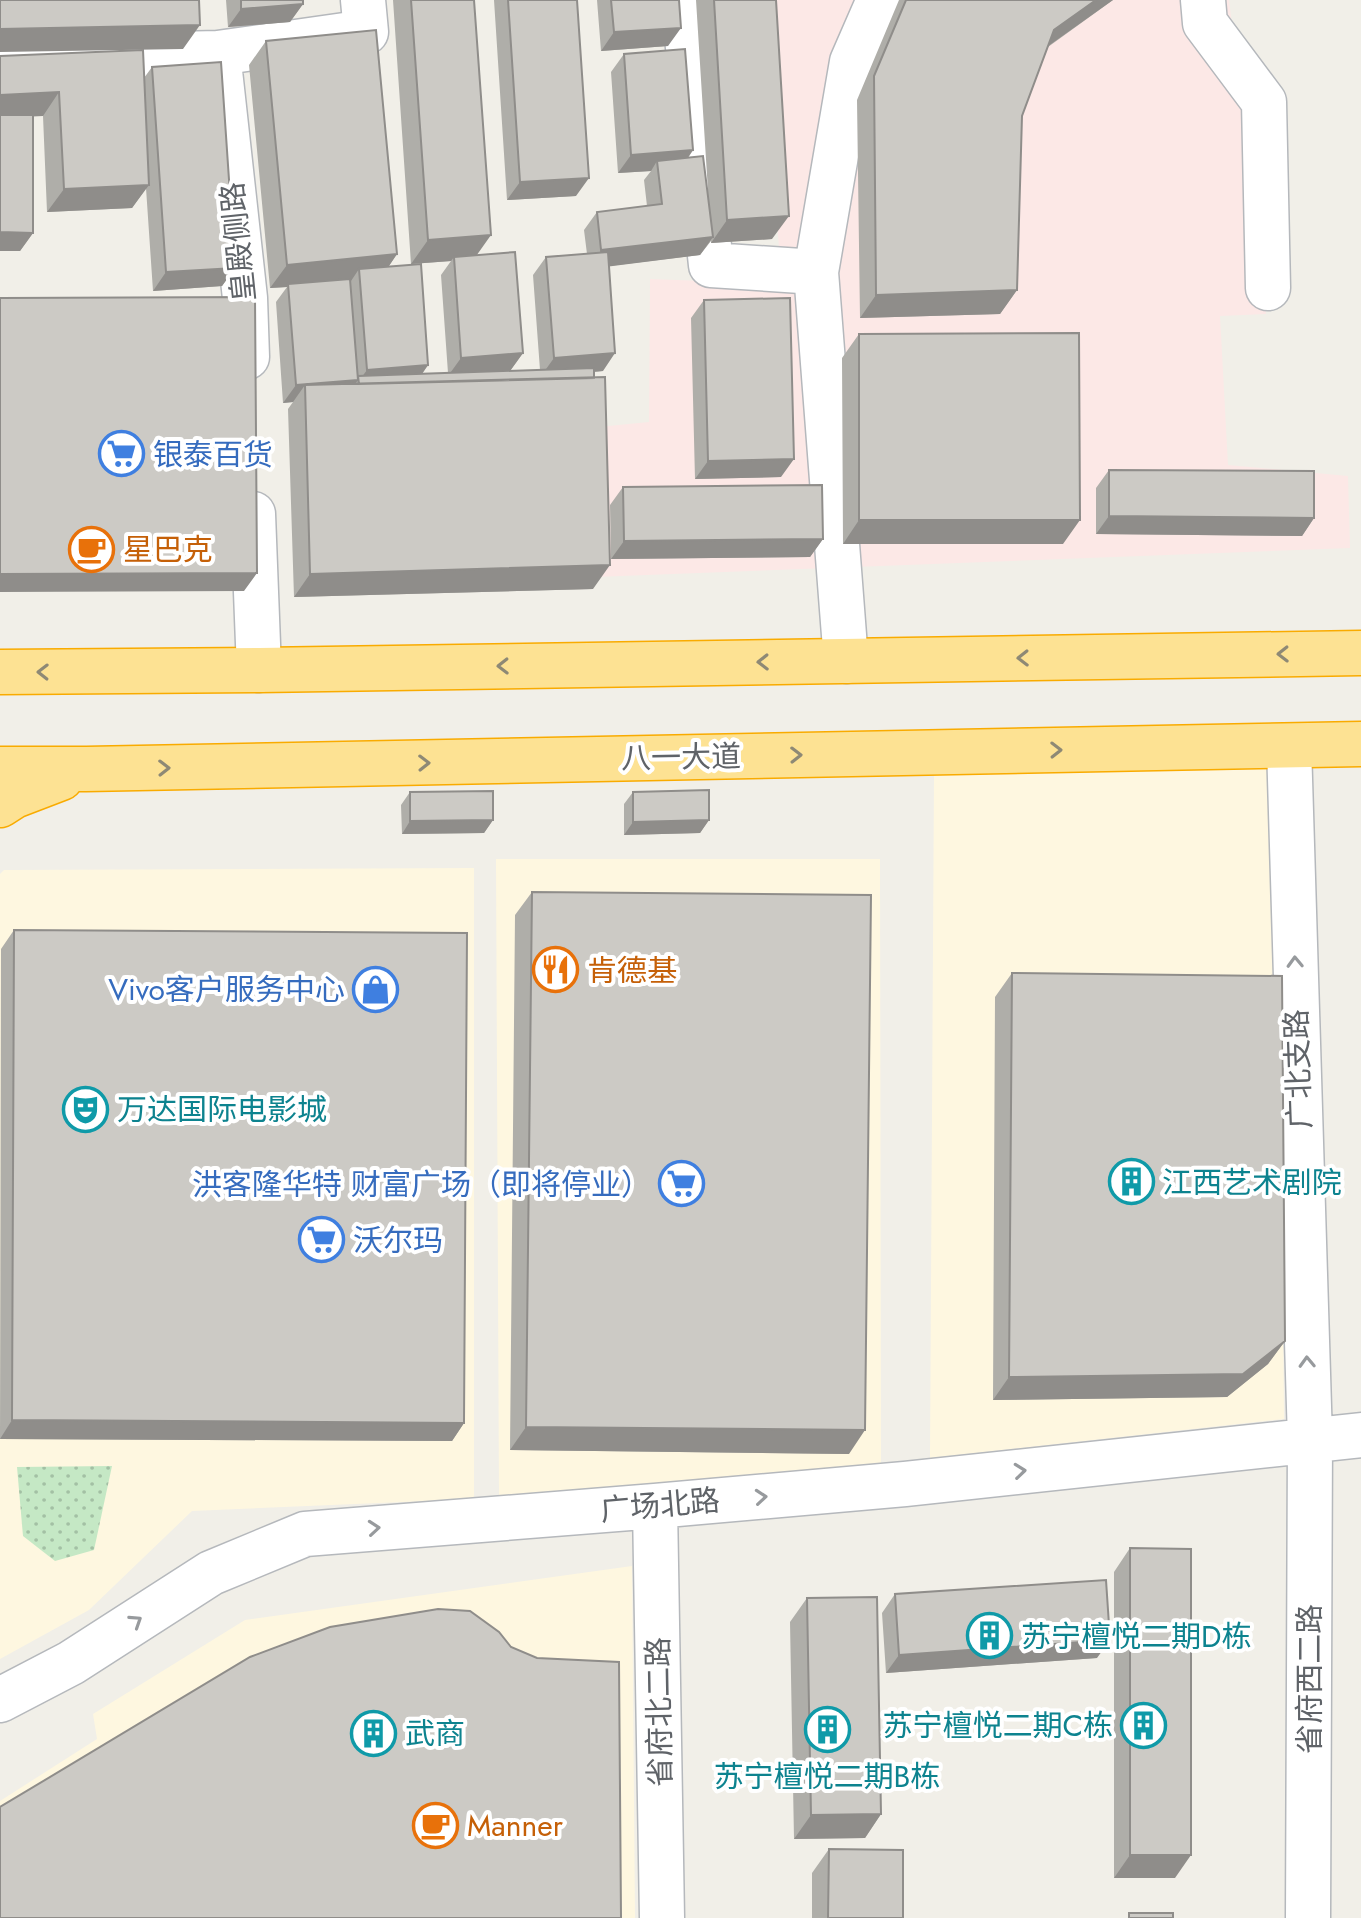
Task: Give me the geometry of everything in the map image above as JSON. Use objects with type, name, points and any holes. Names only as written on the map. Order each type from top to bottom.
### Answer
[{"type":"highway","points":[[0,672],[1361,653]]},
{"type":"highway","name":"八一大道","points":[[0,769],[1361,744]]},
{"type":"highway","points":[[0,805],[14,796],[86,769]]},
{"type":"street","points":[[0,58],[218,53],[366,32],[363,0]]},
{"type":"street","points":[[683,0],[711,265],[816,272]]},
{"type":"street","points":[[846,661],[816,272],[852,62],[879,0]]},
{"type":"street","points":[[1203,0],[1205,23],[1264,102],[1268,288]]},
{"type":"street","name":"皇殿侧路","points":[[218,53],[245,298],[248,392]]},
{"type":"street","points":[[251,468],[259,670]]},
{"type":"street","name":"广北支路","points":[[1289,746],[1310,1440]]},
{"type":"street","name":"广场北路","points":[[0,1700],[71,1663],[211,1573],[305,1534],[905,1484],[1361,1435]]},
{"type":"street","name":"省府西二路","points":[[1308,1918],[1310,1440]]},
{"type":"street","name":"省府北二路","points":[[655,1506],[662,1918]]},
{"type":"shaded area","points":[[759,0],[1229,0],[1266,314],[1220,316],[1228,465],[1348,476],[1350,548],[595,577],[598,427],[649,422],[650,279],[782,284]]},
{"type":"shaded area","points":[[1278,769],[1284,1419],[930,1458],[934,773]]},
{"type":"shaded area","name":"洪客隆华特 财富广场（即将停业）","points":[[496,859],[880,859],[881,1474],[499,1497]]},
{"type":"shaded area","points":[[474,868],[474,1499],[192,1511],[89,1610],[0,1659],[0,874],[4,870]]},
{"type":"shaded area","name":"武商","points":[[632,1566],[635,1918],[0,1918],[0,1801],[97,1739],[93,1714],[245,1620]]},
{"type":"green space","points":[[112,1466],[94,1550],[55,1561],[23,1536],[17,1467]]},
{"type":"building","points":[[0,0],[199,0],[200,25],[0,29]]},
{"type":"building","points":[[241,0],[303,0],[303,4],[241,9]]},
{"type":"building","points":[[411,0],[474,0],[491,235],[428,240]]},
{"type":"building","points":[[508,0],[577,0],[589,178],[520,182]]},
{"type":"building","points":[[611,0],[679,0],[681,28],[614,32]]},
{"type":"building","points":[[714,0],[776,0],[789,216],[727,220]]},
{"type":"building","points":[[906,0],[1096,0],[1054,30],[1022,116],[1017,290],[876,295],[874,76]]},
{"type":"building","points":[[376,30],[397,254],[287,265],[266,41]]},
{"type":"building","points":[[685,49],[693,150],[631,155],[624,54]]},
{"type":"building","points":[[143,50],[149,185],[64,189],[59,92],[0,95],[0,56]]},
{"type":"building","points":[[221,62],[235,268],[166,272],[152,67]]},
{"type":"building","points":[[0,115],[33,115],[33,233],[0,232]]},
{"type":"building","points":[[703,156],[713,237],[601,250],[597,212],[662,204],[657,161]]},
{"type":"building","points":[[515,252],[523,353],[461,358],[454,257]]},
{"type":"building","points":[[608,252],[615,353],[554,358],[546,257]]},
{"type":"building","points":[[421,264],[428,365],[367,370],[359,269]]},
{"type":"building","points":[[350,279],[358,380],[296,385],[288,284]]},
{"type":"building","name":"银泰百货","points":[[255,297],[257,573],[0,574],[0,298]]},
{"type":"building","points":[[790,298],[794,459],[708,461],[704,300]]},
{"type":"building","points":[[1079,333],[1080,520],[859,520],[859,334]]},
{"type":"building","points":[[594,368],[594,378],[359,384],[358,376]]},
{"type":"building","points":[[605,377],[610,565],[310,574],[305,385]]},
{"type":"building","points":[[1109,470],[1314,471],[1314,518],[1109,516]]},
{"type":"building","points":[[822,485],[823,539],[624,541],[623,487]]},
{"type":"building","points":[[709,790],[709,820],[633,822],[633,792]]},
{"type":"building","points":[[493,791],[493,820],[410,821],[410,792]]},
{"type":"building","name":"洪客隆华特 财富广场（即将停业）","points":[[532,892],[871,895],[865,1430],[526,1427]]},
{"type":"building","points":[[14,930],[467,933],[464,1423],[12,1420]]},
{"type":"building","name":"江西艺术剧院","points":[[1012,973],[1282,976],[1285,1341],[1243,1374],[1009,1377]]},
{"type":"building","name":"苏宁檀悦二期C栋","points":[[1130,1548],[1191,1549],[1191,1855],[1130,1855]]},
{"type":"building","name":"苏宁檀悦二期D栋","points":[[1106,1580],[1110,1640],[899,1655],[895,1594]]},
{"type":"building","name":"苏宁檀悦二期B栋","points":[[877,1597],[881,1814],[811,1815],[807,1598]]},
{"type":"building","name":"武商","points":[[438,1609],[470,1611],[499,1632],[511,1647],[537,1658],[619,1662],[621,1918],[0,1918],[0,1807],[250,1657],[330,1627]]},
{"type":"building","points":[[829,1849],[903,1850],[903,1918],[828,1918]]},
{"type":"building","points":[[1129,1913],[1173,1913],[1173,1918],[1129,1918]]},
{"type":"place","name":"银泰百货","points":[[122,454]]},
{"type":"place","name":"星巴克","points":[[92,549]]},
{"type":"place","name":"肯德基","points":[[556,970]]},
{"type":"place","name":"Vivo客户服务中心","points":[[376,989]]},
{"type":"place","name":"万达国际电影城","points":[[86,1109]]},
{"type":"place","name":"江西艺术剧院","points":[[1131,1182]]},
{"type":"place","name":"洪客隆华特 财富广场（即将停业）","points":[[682,1184]]},
{"type":"place","name":"沃尔玛","points":[[322,1240]]},
{"type":"place","name":"苏宁檀悦二期D栋","points":[[990,1636]]},
{"type":"place","name":"苏宁檀悦二期C栋","points":[[1144,1725]]},
{"type":"place","name":"苏宁檀悦二期B栋","points":[[827,1730]]},
{"type":"place","name":"武商","points":[[374,1733]]},
{"type":"place","name":"Manner","points":[[436,1825]]}]
